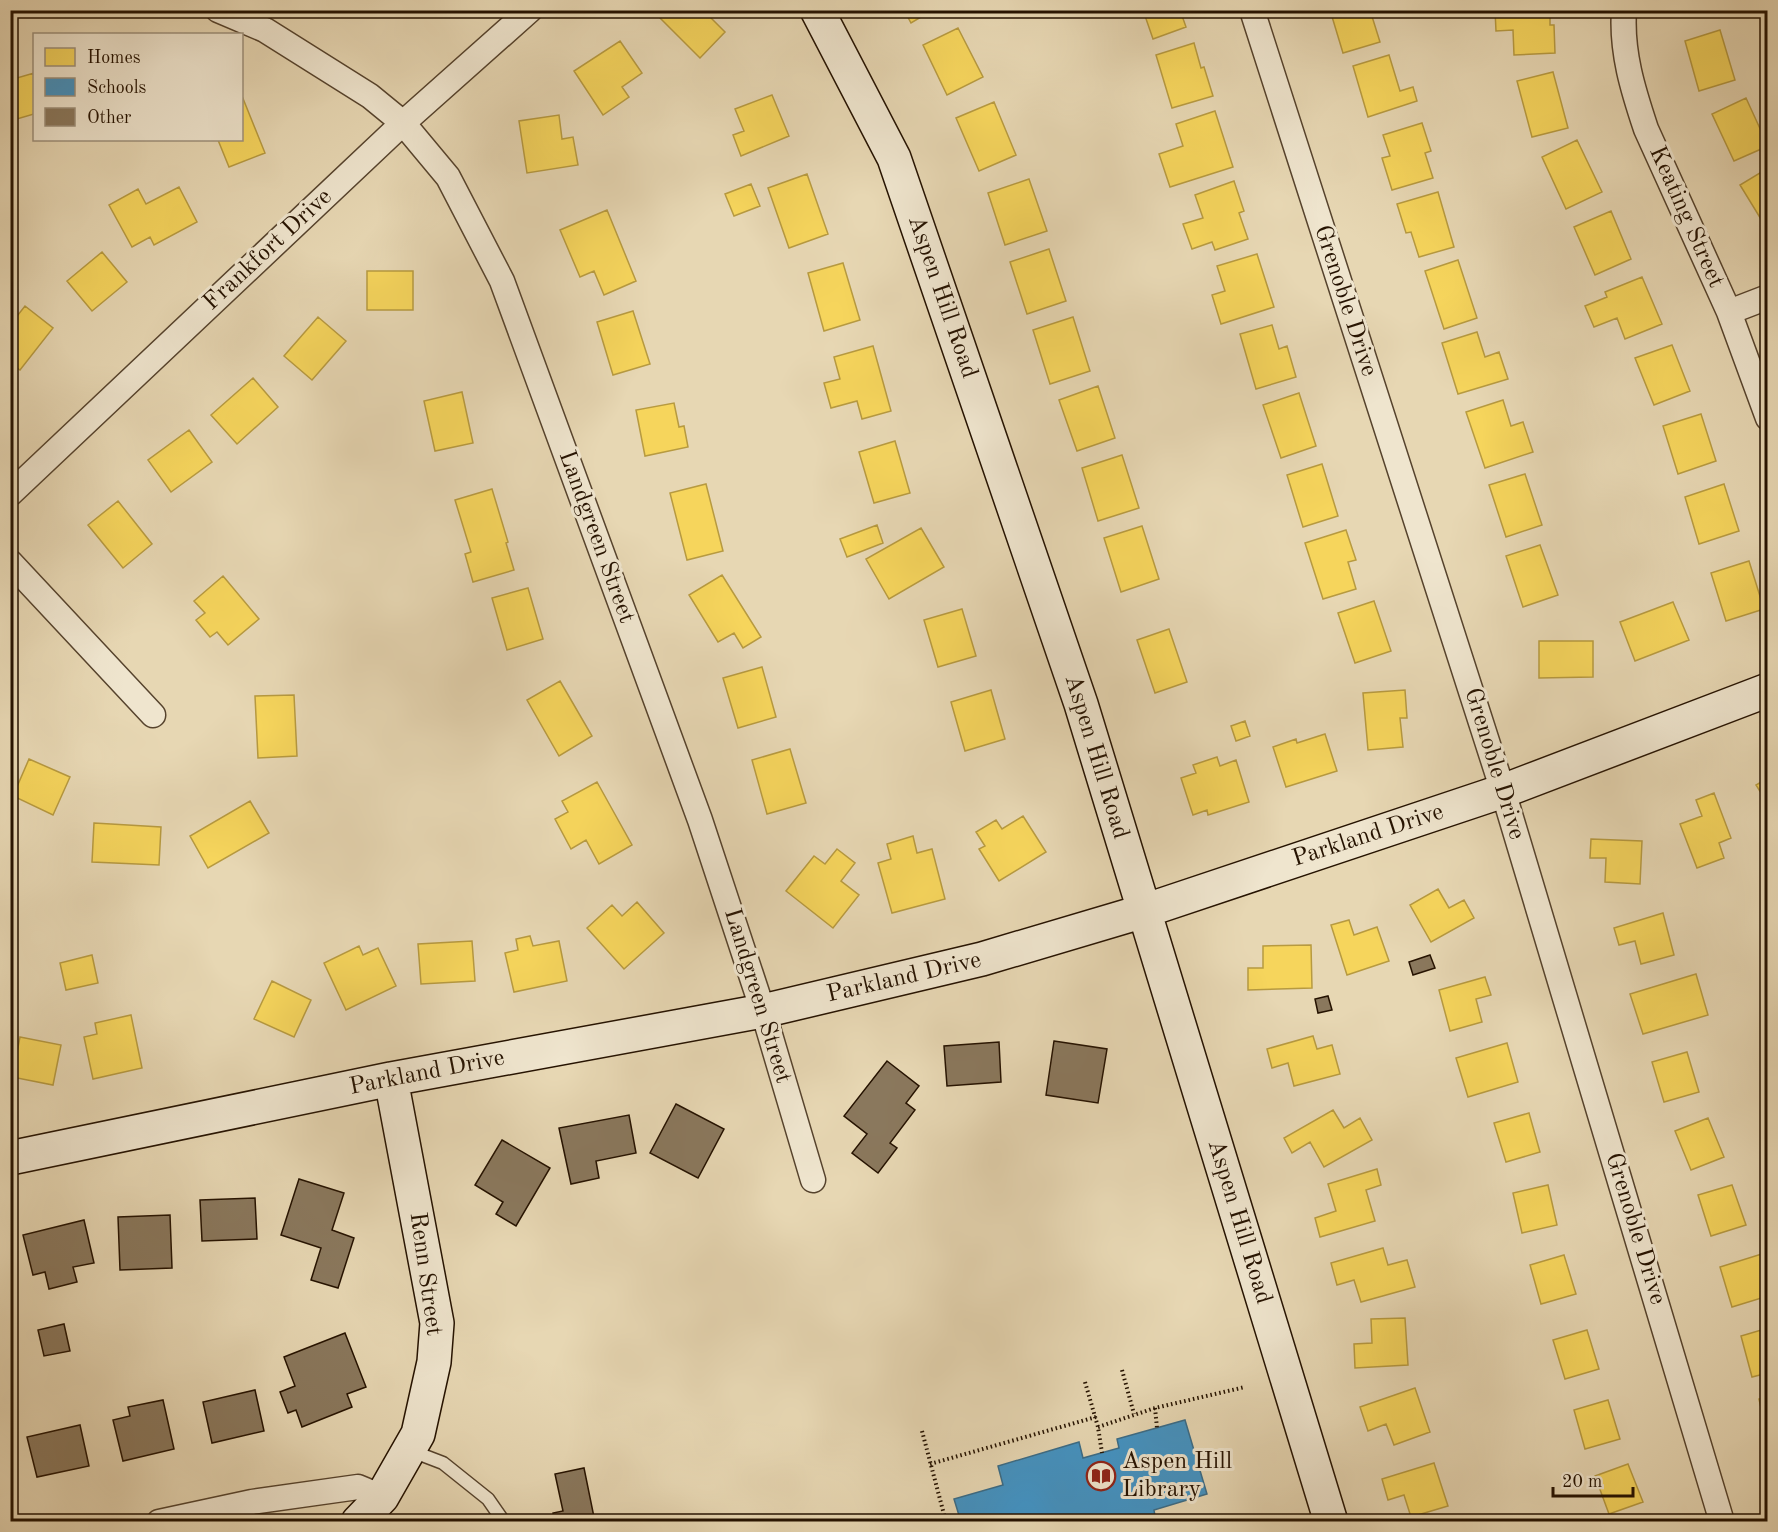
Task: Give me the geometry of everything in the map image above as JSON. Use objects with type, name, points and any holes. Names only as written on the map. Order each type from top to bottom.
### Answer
[{"type":"street","name":"Landgreen Street","points":[[218,10],[265,30],[370,96],[403,123],[448,177],[501,281],[700,820],[764,1011],[813,1180]]},
{"type":"street","name":"Frankfort Drive","points":[[10,494],[403,123],[530,10]]},
{"type":"street","name":"Aspen Hill Road","points":[[817,10],[894,158],[1081,704],[1331,1521]]},
{"type":"street","name":"Grenoble Drive","points":[[1252,10],[1503,791],[1722,1521]]},
{"type":"street","name":"Keating Street","points":[[1624,10],[1625,54],[1642,118],[1729,312],[1767,418]]},
{"type":"street","points":[[1729,312],[1767,297]]},
{"type":"street","points":[[10,562],[153,716]]},
{"type":"street","name":"Parkland Drive","points":[[10,1158],[391,1080],[764,1011],[982,959],[1144,911],[1503,791],[1767,690]]},
{"type":"street","name":"Renn Street","points":[[358,1521],[381,1497],[418,1434],[434,1362],[437,1323],[391,1080]]},
{"type":"street","points":[[159,1521],[252,1502],[358,1487],[381,1497]]},
{"type":"lane","points":[[408,1450],[443,1462],[488,1499],[504,1521]]},
{"type":"path","points":[[1122,1370],[1134,1414]]},
{"type":"path","points":[[1085,1382],[1096,1417],[1102,1453]]},
{"type":"path","points":[[1098,1427],[1155,1408],[1245,1386]]},
{"type":"path","points":[[1155,1408],[1157,1428]]},
{"type":"path","points":[[930,1464],[1096,1417]]},
{"type":"path","points":[[922,1431],[946,1521]]},
{"type":"building: Homes","points":[[662,10],[703,10],[725,32],[700,58],[657,15]]},
{"type":"building: Homes","points":[[904,10],[933,10],[911,23]]},
{"type":"building: Homes","points":[[1143,10],[1180,10],[1186,27],[1153,39]]},
{"type":"building: Homes","points":[[1330,10],[1370,10],[1380,42],[1343,53]]},
{"type":"building: Homes","points":[[1495,10],[1550,10],[1550,25],[1554,25],[1555,53],[1514,55],[1513,30],[1496,31]]},
{"type":"building: Homes","points":[[958,28],[983,77],[947,95],[923,45]]},
{"type":"building: Homes","points":[[1720,30],[1735,80],[1699,91],[1685,41]]},
{"type":"building: Homes","points":[[620,41],[642,73],[622,87],[629,97],[603,115],[574,71]]},
{"type":"building: Homes","points":[[1194,43],[1201,68],[1204,67],[1213,96],[1172,108],[1156,55]]},
{"type":"building: Homes","points":[[1389,55],[1400,91],[1413,87],[1417,101],[1368,117],[1353,66]]},
{"type":"building: Homes","points":[[1553,72],[1568,128],[1532,137],[1517,81]]},
{"type":"building: Homes","points":[[33,73],[33,114],[10,121],[10,80]]},
{"type":"building: Homes","points":[[772,95],[789,136],[741,156],[733,135],[744,131],[735,109]]},
{"type":"building: Homes","points":[[243,98],[265,153],[229,167],[218,141],[243,141]]},
{"type":"building: Homes","points":[[1746,98],[1768,146],[1734,161],[1712,114]]},
{"type":"building: Homes","points":[[994,102],[1016,155],[979,171],[956,118]]},
{"type":"building: Homes","points":[[1215,111],[1233,167],[1170,187],[1159,154],[1183,146],[1176,124]]},
{"type":"building: Homes","points":[[559,115],[562,139],[573,137],[578,165],[527,173],[519,121]]},
{"type":"building: Homes","points":[[1422,123],[1431,151],[1425,153],[1433,178],[1392,190],[1382,158],[1390,156],[1383,135]]},
{"type":"building: Homes","points":[[1577,140],[1602,192],[1566,209],[1542,157]]},
{"type":"building: Homes","points":[[1768,168],[1768,229],[1767,229],[1740,185]]},
{"type":"building: Homes","points":[[807,174],[828,234],[789,248],[768,188]]},
{"type":"building: Homes","points":[[1029,179],[1047,231],[1005,245],[988,193]]},
{"type":"building: Homes","points":[[1234,181],[1244,211],[1239,213],[1248,239],[1215,250],[1212,242],[1192,249],[1183,224],[1203,218],[1195,195]]},
{"type":"building: Homes","points":[[751,184],[760,206],[734,216],[725,194]]},
{"type":"building: Homes","points":[[179,187],[197,222],[154,245],[150,237],[132,247],[109,205],[138,189],[146,204]]},
{"type":"building: Homes","points":[[1438,192],[1454,247],[1419,257],[1411,232],[1406,233],[1397,204]]},
{"type":"building: Homes","points":[[607,210],[636,281],[604,295],[594,271],[580,277],[560,230]]},
{"type":"building: Homes","points":[[1611,211],[1631,259],[1595,275],[1574,227]]},
{"type":"building: Homes","points":[[1049,249],[1066,301],[1027,314],[1010,262]]},
{"type":"building: Homes","points":[[102,252],[127,282],[92,311],[67,281]]},
{"type":"building: Homes","points":[[1257,254],[1274,307],[1221,324],[1212,295],[1225,291],[1217,266]]},
{"type":"building: Homes","points":[[1458,260],[1477,318],[1444,329],[1425,271]]},
{"type":"building: Homes","points":[[843,263],[860,320],[824,331],[808,273]]},
{"type":"building: Homes","points":[[367,271],[413,271],[413,310],[367,310]]},
{"type":"building: Homes","points":[[1642,277],[1662,324],[1625,339],[1617,318],[1594,327],[1585,306],[1607,297],[1605,292]]},
{"type":"building: Homes","points":[[25,306],[53,328],[20,370],[10,363],[10,325]]},
{"type":"building: Homes","points":[[633,311],[650,364],[613,375],[597,322]]},
{"type":"building: Homes","points":[[318,317],[346,341],[312,380],[284,356]]},
{"type":"building: Homes","points":[[1073,317],[1090,371],[1050,384],[1033,330]]},
{"type":"building: Homes","points":[[1272,325],[1279,349],[1287,346],[1296,377],[1256,389],[1240,334]]},
{"type":"building: Homes","points":[[1477,332],[1485,357],[1499,352],[1508,379],[1458,394],[1442,343]]},
{"type":"building: Homes","points":[[1672,345],[1690,391],[1654,405],[1635,358]]},
{"type":"building: Homes","points":[[873,346],[891,411],[862,419],[857,401],[831,408],[824,383],[840,379],[834,357]]},
{"type":"building: Homes","points":[[253,378],[278,407],[237,444],[211,415]]},
{"type":"building: Homes","points":[[1098,386],[1115,438],[1077,451],[1059,400]]},
{"type":"building: Homes","points":[[462,392],[473,443],[435,451],[424,401]]},
{"type":"building: Homes","points":[[1299,393],[1316,446],[1281,458],[1263,405]]},
{"type":"building: Homes","points":[[1503,400],[1511,426],[1523,422],[1533,452],[1485,468],[1466,412]]},
{"type":"building: Homes","points":[[674,403],[679,427],[684,426],[688,447],[645,456],[636,410]]},
{"type":"building: Homes","points":[[1701,414],[1716,461],[1678,474],[1663,426]]},
{"type":"building: Homes","points":[[189,430],[212,462],[171,492],[148,460]]},
{"type":"building: Homes","points":[[895,441],[910,493],[874,503],[859,452]]},
{"type":"building: Homes","points":[[1122,455],[1139,508],[1098,521],[1082,468]]},
{"type":"building: Homes","points":[[1322,464],[1338,516],[1303,527],[1287,475]]},
{"type":"building: Homes","points":[[1525,474],[1542,525],[1506,537],[1489,485]]},
{"type":"building: Homes","points":[[706,484],[723,551],[687,560],[670,493]]},
{"type":"building: Homes","points":[[1724,484],[1739,531],[1699,544],[1685,497]]},
{"type":"building: Homes","points":[[492,489],[514,570],[473,582],[465,554],[471,552],[455,500]]},
{"type":"building: Homes","points":[[118,501],[152,544],[123,568],[88,525]]},
{"type":"building: Homes","points":[[877,525],[883,543],[847,557],[840,539]]},
{"type":"building: Homes","points":[[1142,526],[1159,579],[1121,592],[1104,538]]},
{"type":"building: Homes","points":[[921,528],[944,567],[889,599],[866,559]]},
{"type":"building: Homes","points":[[1346,530],[1356,560],[1348,562],[1356,589],[1323,599],[1305,543]]},
{"type":"building: Homes","points":[[1540,545],[1558,595],[1523,607],[1506,556]]},
{"type":"building: Homes","points":[[1749,561],[1764,609],[1726,621],[1711,573]]},
{"type":"building: Homes","points":[[722,575],[761,637],[743,648],[734,633],[718,642],[689,595]]},
{"type":"building: Homes","points":[[223,576],[259,619],[228,645],[217,632],[210,637],[196,620],[205,613],[194,601]]},
{"type":"building: Homes","points":[[528,588],[543,639],[507,650],[492,598]]},
{"type":"building: Homes","points":[[1374,601],[1391,651],[1355,663],[1338,613]]},
{"type":"building: Homes","points":[[1673,602],[1689,640],[1635,661],[1620,622]]},
{"type":"building: Homes","points":[[962,609],[976,656],[938,667],[924,620]]},
{"type":"building: Homes","points":[[1169,629],[1187,682],[1155,693],[1137,640]]},
{"type":"building: Homes","points":[[1539,641],[1593,641],[1593,677],[1539,678]]},
{"type":"building: Homes","points":[[762,667],[776,717],[738,728],[723,678]]},
{"type":"building: Homes","points":[[560,681],[592,736],[559,756],[527,700]]},
{"type":"building: Homes","points":[[991,690],[1005,739],[965,751],[951,702]]},
{"type":"building: Homes","points":[[1405,690],[1407,718],[1400,718],[1403,747],[1368,750],[1363,693]]},
{"type":"building: Homes","points":[[294,695],[297,756],[258,758],[255,696]]},
{"type":"building: Homes","points":[[1245,721],[1250,736],[1236,741],[1231,726]]},
{"type":"building: Homes","points":[[1325,734],[1337,771],[1286,787],[1273,747],[1296,739],[1297,743]]},
{"type":"building: Homes","points":[[790,749],[806,803],[767,814],[752,760]]},
{"type":"building: Homes","points":[[1217,757],[1220,766],[1236,760],[1249,802],[1208,815],[1207,810],[1193,815],[1181,778],[1196,773],[1193,765]]},
{"type":"building: Homes","points":[[29,759],[70,777],[53,815],[13,796]]},
{"type":"building: Homes","points":[[1768,778],[1768,804],[1756,785]]},
{"type":"building: Homes","points":[[597,782],[632,845],[599,864],[586,840],[571,849],[555,819],[568,812],[562,801]]},
{"type":"building: Homes","points":[[1714,793],[1731,838],[1719,843],[1724,858],[1697,868],[1680,824],[1702,816],[1696,800]]},
{"type":"building: Homes","points":[[250,801],[269,833],[208,868],[190,836]]},
{"type":"building: Homes","points":[[1023,816],[1046,852],[999,881],[979,849],[985,846],[976,832],[996,820],[1002,829]]},
{"type":"building: Homes","points":[[94,823],[161,827],[159,865],[92,862]]},
{"type":"building: Homes","points":[[913,836],[917,853],[932,849],[945,899],[892,913],[878,863],[891,859],[887,844]]},
{"type":"building: Homes","points":[[1591,839],[1642,841],[1640,884],[1605,882],[1606,858],[1590,858]]},
{"type":"building: Homes","points":[[837,849],[855,863],[841,881],[859,895],[833,928],[786,891],[814,856],[825,864]]},
{"type":"building: Homes","points":[[1438,889],[1449,908],[1464,900],[1474,918],[1431,942],[1410,905]]},
{"type":"building: Homes","points":[[637,902],[664,933],[624,969],[587,928],[612,905],[622,916]]},
{"type":"building: Homes","points":[[1663,913],[1674,955],[1641,964],[1635,941],[1619,945],[1614,928]]},
{"type":"building: Homes","points":[[1349,920],[1354,935],[1377,927],[1389,961],[1347,975],[1331,925]]},
{"type":"building: Homes","points":[[530,936],[533,946],[559,941],[567,981],[514,992],[505,953],[518,950],[516,939]]},
{"type":"building: Homes","points":[[472,941],[475,981],[421,984],[418,944]]},
{"type":"building: Homes","points":[[1311,945],[1312,988],[1248,990],[1248,968],[1263,968],[1263,946]]},
{"type":"building: Homes","points":[[359,946],[363,955],[378,948],[396,986],[346,1010],[324,963]]},
{"type":"building: Homes","points":[[92,955],[98,983],[66,990],[60,963]]},
{"type":"building: Homes","points":[[1696,974],[1708,1015],[1643,1034],[1630,994]]},
{"type":"building: Homes","points":[[1485,977],[1491,995],[1476,999],[1482,1022],[1450,1031],[1439,990]]},
{"type":"building: Homes","points":[[272,981],[311,1000],[294,1037],[254,1019]]},
{"type":"building: Homes","points":[[131,1015],[142,1068],[93,1079],[84,1037],[97,1034],[95,1023]]},
{"type":"building: Homes","points":[[1313,1036],[1317,1049],[1332,1045],[1340,1074],[1294,1086],[1288,1063],[1272,1068],[1267,1049]]},
{"type":"building: Homes","points":[[20,1037],[61,1045],[53,1085],[12,1077]]},
{"type":"building: Homes","points":[[1507,1043],[1518,1082],[1468,1097],[1456,1058]]},
{"type":"building: Homes","points":[[1687,1052],[1699,1092],[1664,1102],[1652,1062]]},
{"type":"building: Homes","points":[[1333,1110],[1344,1128],[1360,1118],[1372,1140],[1324,1167],[1310,1142],[1292,1153],[1284,1138]]},
{"type":"building: Homes","points":[[1529,1113],[1540,1152],[1506,1162],[1494,1123]]},
{"type":"building: Homes","points":[[1708,1118],[1724,1157],[1691,1170],[1675,1131]]},
{"type":"building: Homes","points":[[1377,1169],[1381,1185],[1366,1190],[1375,1221],[1320,1237],[1315,1218],[1336,1211],[1328,1184]]},
{"type":"building: Homes","points":[[1548,1185],[1557,1225],[1522,1233],[1513,1193]]},
{"type":"building: Homes","points":[[1732,1185],[1746,1225],[1711,1236],[1698,1195]]},
{"type":"building: Homes","points":[[1383,1248],[1388,1265],[1407,1260],[1415,1287],[1361,1302],[1354,1280],[1337,1285],[1331,1263]]},
{"type":"building: Homes","points":[[1768,1252],[1768,1296],[1732,1307],[1720,1267]]},
{"type":"building: Homes","points":[[1564,1255],[1576,1294],[1541,1304],[1530,1265]]},
{"type":"building: Homes","points":[[1405,1318],[1408,1365],[1355,1368],[1354,1344],[1372,1343],[1371,1319]]},
{"type":"building: Homes","points":[[1768,1328],[1768,1373],[1752,1377],[1741,1336]]},
{"type":"building: Homes","points":[[1587,1330],[1599,1369],[1565,1379],[1553,1340]]},
{"type":"building: Homes","points":[[1415,1388],[1430,1432],[1394,1445],[1386,1424],[1368,1431],[1360,1407]]},
{"type":"building: Homes","points":[[1768,1397],[1768,1439],[1759,1399]]},
{"type":"building: Homes","points":[[1608,1400],[1620,1439],[1585,1449],[1574,1410]]},
{"type":"building: Homes","points":[[1434,1463],[1448,1506],[1411,1517],[1404,1495],[1388,1500],[1382,1479]]},
{"type":"building: Homes","points":[[1628,1464],[1643,1502],[1609,1514],[1595,1476]]},
{"type":"building: Schools","name":"Aspen Hill Library","points":[[1185,1420],[1207,1494],[1154,1510],[1155,1516],[1135,1522],[961,1522],[954,1499],[1003,1485],[998,1466],[1079,1442],[1083,1458],[1119,1448],[1117,1439]]},
{"type":"building: Other","points":[[1430,955],[1435,968],[1413,975],[1409,962]]},
{"type":"building: Other","points":[[1328,996],[1332,1010],[1318,1013],[1315,999]]},
{"type":"building: Other","points":[[1054,1041],[1107,1049],[1098,1103],[1046,1095]]},
{"type":"building: Other","points":[[999,1042],[1001,1082],[947,1086],[944,1046]]},
{"type":"building: Other","points":[[887,1061],[919,1086],[906,1103],[915,1110],[890,1143],[897,1148],[878,1173],[852,1153],[867,1134],[844,1116]]},
{"type":"building: Other","points":[[676,1104],[724,1129],[698,1178],[650,1153]]},
{"type":"building: Other","points":[[629,1115],[636,1153],[596,1161],[599,1178],[571,1184],[559,1128]]},
{"type":"building: Other","points":[[502,1140],[550,1168],[516,1226],[496,1214],[503,1202],[475,1185]]},
{"type":"building: Other","points":[[299,1179],[344,1193],[332,1230],[354,1238],[338,1288],[311,1280],[321,1248],[281,1235]]},
{"type":"building: Other","points":[[255,1198],[257,1239],[202,1241],[200,1200]]},
{"type":"building: Other","points":[[170,1215],[172,1268],[120,1270],[118,1217]]},
{"type":"building: Other","points":[[84,1220],[94,1263],[73,1267],[77,1282],[49,1289],[45,1272],[33,1275],[23,1235]]},
{"type":"building: Other","points":[[64,1324],[70,1351],[44,1356],[38,1330]]},
{"type":"building: Other","points":[[345,1333],[366,1387],[347,1394],[352,1407],[302,1427],[296,1410],[288,1413],[280,1392],[295,1386],[284,1357]]},
{"type":"building: Other","points":[[255,1390],[264,1431],[212,1443],[203,1402]]},
{"type":"building: Other","points":[[163,1400],[174,1449],[123,1461],[113,1420],[130,1416],[128,1407]]},
{"type":"building: Other","points":[[80,1425],[89,1466],[37,1477],[27,1437]]},
{"type":"building: Other","points":[[584,1468],[595,1522],[555,1522],[553,1513],[563,1511],[555,1474]]},
{"type":"place","name":"Aspen Hill Library","points":[[1101,1476]]}]
